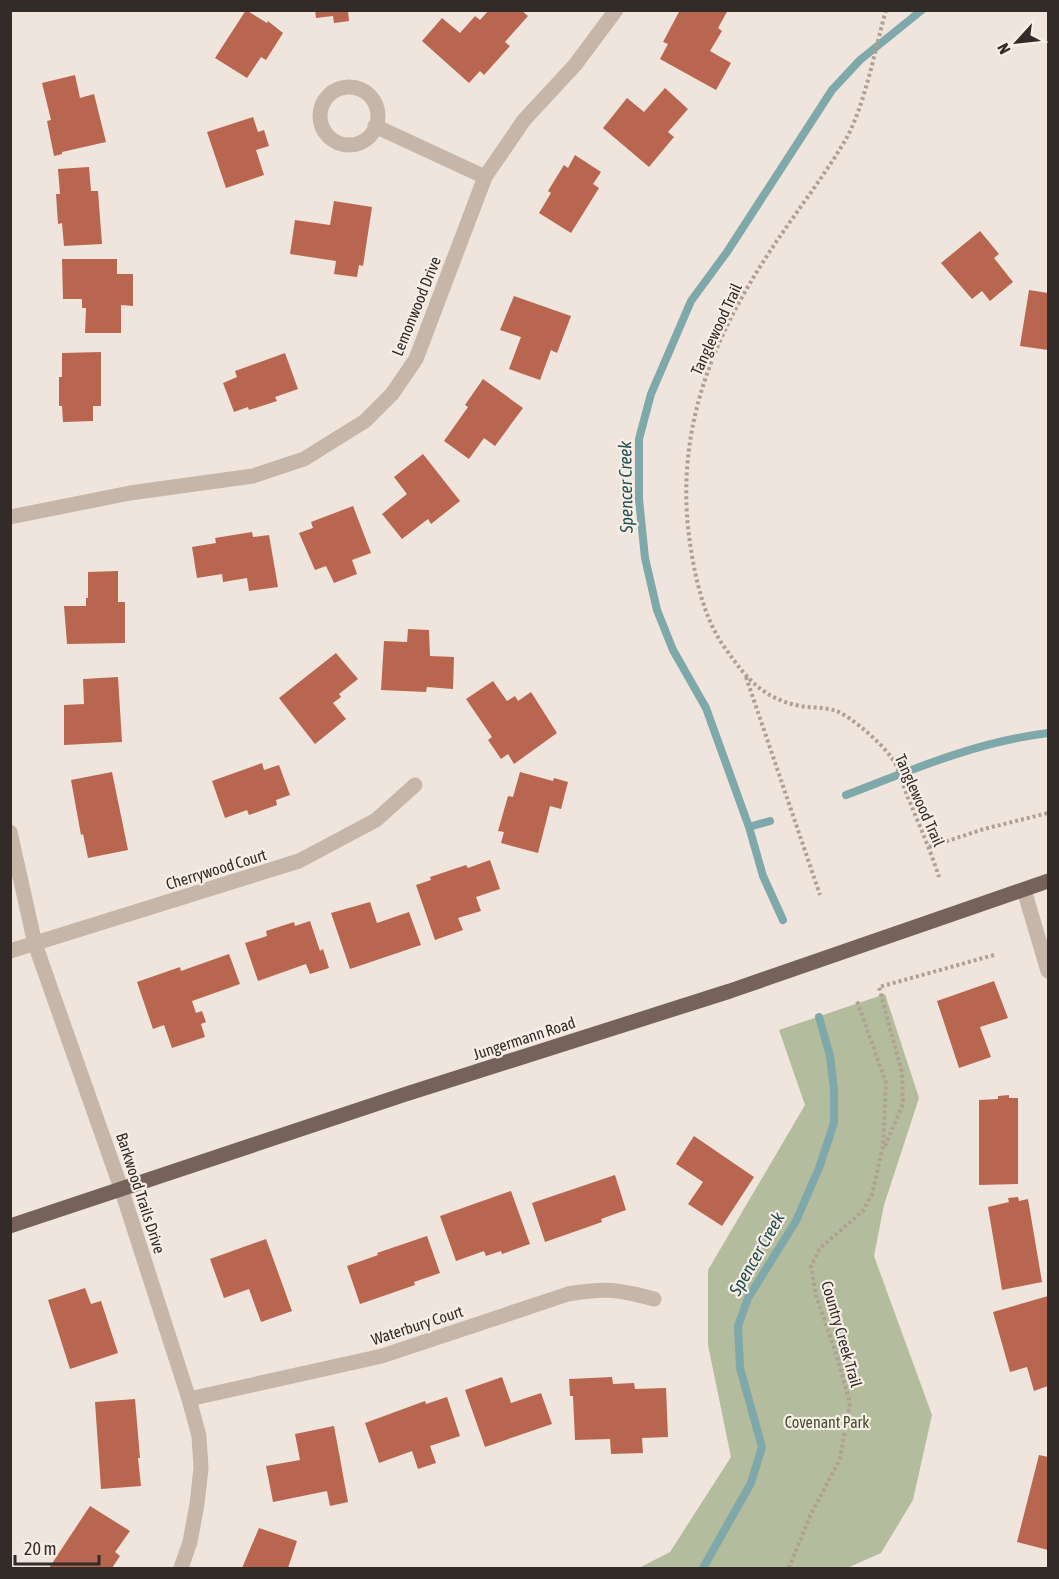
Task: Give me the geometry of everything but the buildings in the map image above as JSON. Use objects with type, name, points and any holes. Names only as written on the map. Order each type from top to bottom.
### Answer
[{"type":"main road","name":"Jungermann Road","points":[[10,1226],[730,991],[1048,881]]},
{"type":"street","name":"Lemonwood Drive","points":[[10,517],[130,493],[253,476],[304,459],[365,421],[392,394],[416,359],[485,177],[524,120],[575,65],[616,10]]},
{"type":"street","points":[[375,126],[485,177]]},
{"type":"street","name":"Cherrywood Court","points":[[10,951],[299,861],[376,820],[415,785]]},
{"type":"street","name":"Barkwood Trails Drive","points":[[10,832],[35,944],[121,1188],[199,1436],[201,1468],[197,1504],[190,1542],[181,1569]]},
{"type":"street","points":[[1024,890],[1048,970]]},
{"type":"street","name":"Waterbury Court","points":[[189,1399],[382,1356],[568,1294],[599,1289],[620,1290],[654,1299]]},
{"type":"path","name":"Tanglewood Trail","points":[[886,10],[859,108],[848,136],[765,258],[712,358],[700,392],[691,429],[685,475],[686,513],[691,552],[710,619],[723,645],[746,677],[766,695],[799,706],[835,710],[856,722],[892,757],[939,877]]},
{"type":"path","name":"Tanglewood Trail","points":[[746,677],[820,895]]},
{"type":"path","points":[[929,847],[984,829],[1048,813]]},
{"type":"path","name":"Country Creek Trail","points":[[881,1155],[903,1104],[902,1073],[879,987],[994,955]]},
{"type":"path","name":"Country Creek Trail","points":[[789,1569],[810,1516],[840,1459],[850,1404],[836,1353],[816,1296],[811,1266],[820,1248],[863,1211],[872,1194],[883,1146],[886,1083],[857,1001]]},
{"type":"green space","name":"Covenant Park","points":[[885,994],[919,1098],[884,1205],[874,1256],[932,1415],[913,1500],[881,1553],[847,1568],[639,1568],[670,1552],[731,1457],[708,1345],[708,1270],[805,1105],[779,1030]]},
{"type":"waterway","name":"Spencer Creek","points":[[783,920],[763,876],[749,827],[706,708],[673,650],[657,610],[645,558],[639,499],[639,439],[651,394],[691,301],[727,252],[832,90],[860,60],[922,10]]},
{"type":"waterway","points":[[846,795],[970,750],[1021,737],[1048,733]]},
{"type":"waterway","points":[[749,827],[770,821]]},
{"type":"waterway","name":"Spencer Creek","points":[[703,1568],[751,1483],[762,1447],[740,1368],[738,1326],[748,1298],[796,1221],[819,1168],[834,1123],[834,1090],[830,1056],[819,1017]]}]
